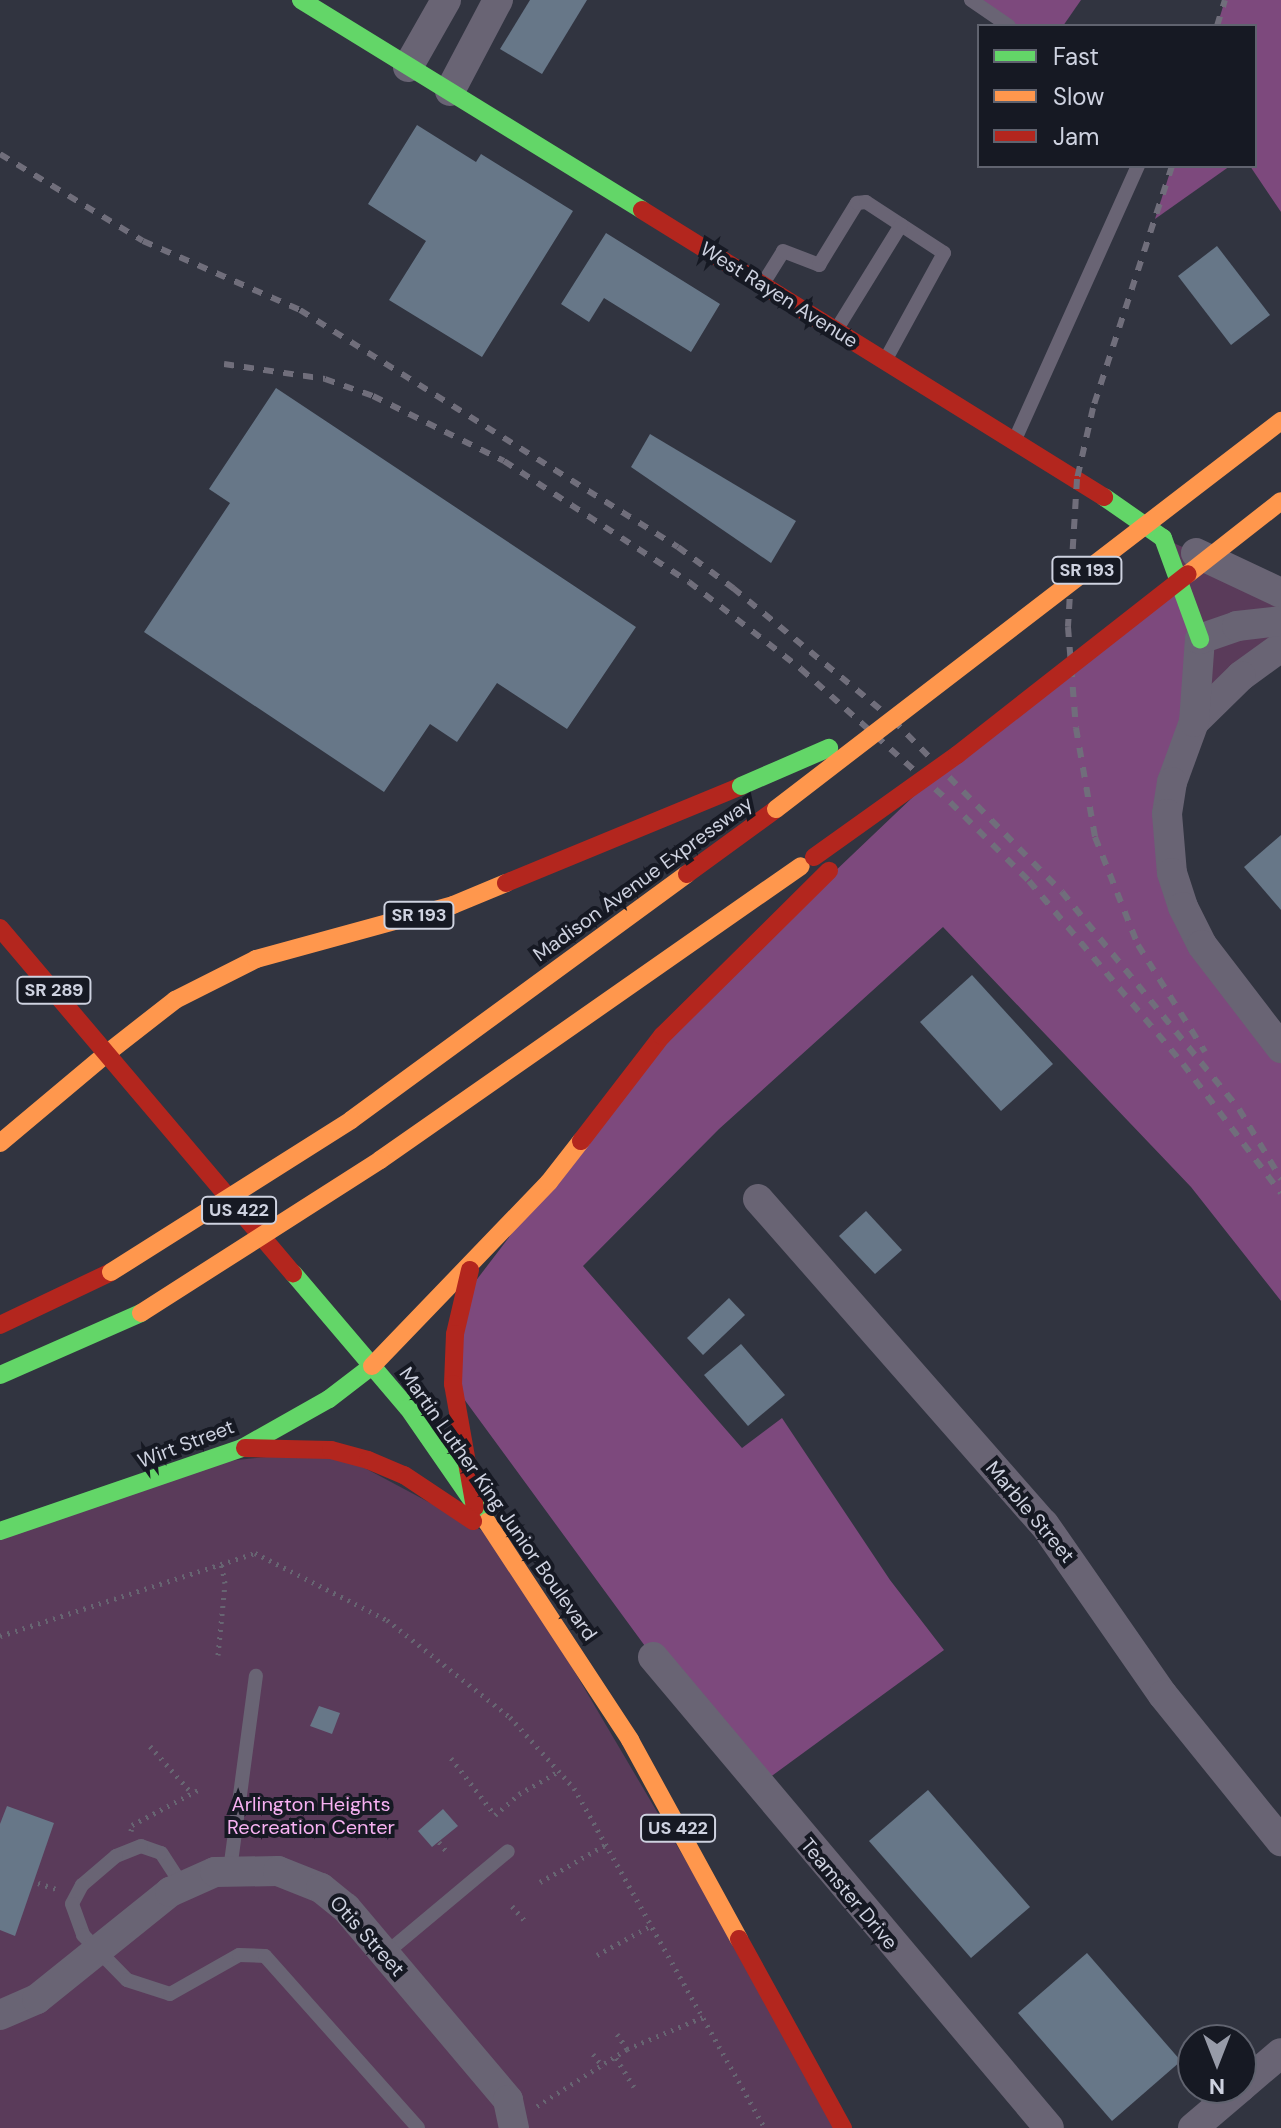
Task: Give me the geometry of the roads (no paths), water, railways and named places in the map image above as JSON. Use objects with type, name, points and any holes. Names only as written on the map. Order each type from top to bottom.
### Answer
[{"type":"main road","name":"West Rayen Avenue","points":[[301,0],[1014,441],[1163,538]]},
{"type":"main road","name":"Madison Avenue Expressway","points":[[0,1325],[111,1272],[180,1233],[351,1120],[776,809],[1281,421]]},
{"type":"main road","points":[[0,1375],[141,1313],[211,1272],[380,1160],[957,755],[1281,501]]},
{"type":"main road","points":[[1163,538],[1200,639]]},
{"type":"main road","name":"SR 193","points":[[106,1054],[175,1000],[256,959],[453,905],[893,720]]},
{"type":"main road","name":"Wirt Street","points":[[0,1531],[242,1448],[329,1399],[372,1366],[470,1269],[549,1182],[662,1036],[829,871],[957,755]]},
{"type":"main road","name":"Martin Luther King Junior Boulevard","points":[[0,928],[408,1408],[564,1632],[630,1740],[843,2128]]},
{"type":"main road","points":[[0,1143],[106,1054]]},
{"type":"main road","points":[[470,1269],[455,1334],[453,1384],[475,1507]]},
{"type":"main road","name":"US 422","points":[[242,1448],[331,1450],[368,1460],[432,1491],[496,1538]]},
{"type":"street","points":[[408,67],[446,0]]},
{"type":"street","points":[[450,91],[498,0]]},
{"type":"street","points":[[1163,538],[1281,593]]},
{"type":"street","points":[[1281,621],[1237,626],[1200,639],[1194,722],[1170,793],[1172,873],[1202,945],[1281,1048]]},
{"type":"street","points":[[1194,722],[1241,676],[1281,647]]},
{"type":"street","name":"Marble Street","points":[[758,1199],[1044,1524],[1163,1695],[1281,1841]]},
{"type":"street","name":"Teamster Drive","points":[[653,1657],[1049,2128]]},
{"type":"street","name":"Otis Street","points":[[0,2015],[37,1999],[182,1885],[230,1870],[278,1871],[321,1888],[346,1908],[508,2100],[514,2128]]},
{"type":"street","points":[[1257,2074],[1281,2053]]},
{"type":"street","points":[[1193,2128],[1222,2104]]},
{"type":"lane","points":[[971,0],[1006,24]]},
{"type":"lane","points":[[1014,441],[1137,168]]},
{"type":"lane","points":[[762,285],[783,251],[819,265],[857,203],[866,202],[944,253],[944,259],[885,361]]},
{"type":"lane","points":[[836,330],[901,225]]},
{"type":"lane","points":[[230,1870],[256,1676]]},
{"type":"lane","points":[[182,1885],[161,1853],[141,1846],[116,1856],[82,1885],[72,1904],[96,1952],[127,1980],[170,1994],[239,1955],[265,1956],[418,2128]]},
{"type":"lane","points":[[385,1954],[508,1851]]},
{"type":"railway","points":[[1218,24],[1225,0]]},
{"type":"railway","points":[[0,154],[143,241],[300,310],[678,547],[733,588],[893,720],[1062,892],[1239,1109],[1281,1179]]},
{"type":"railway","points":[[1171,168],[1093,408],[1077,479],[1068,627],[1076,728],[1095,837],[1138,945],[1205,1052]]},
{"type":"railway","points":[[224,364],[325,379],[373,396],[504,461],[689,582],[801,669],[950,802],[1029,881],[1183,1064],[1281,1193]]},
{"type":"park label","name":"Arlington Heights Recreation Center","points":[[311,1816]]}]
